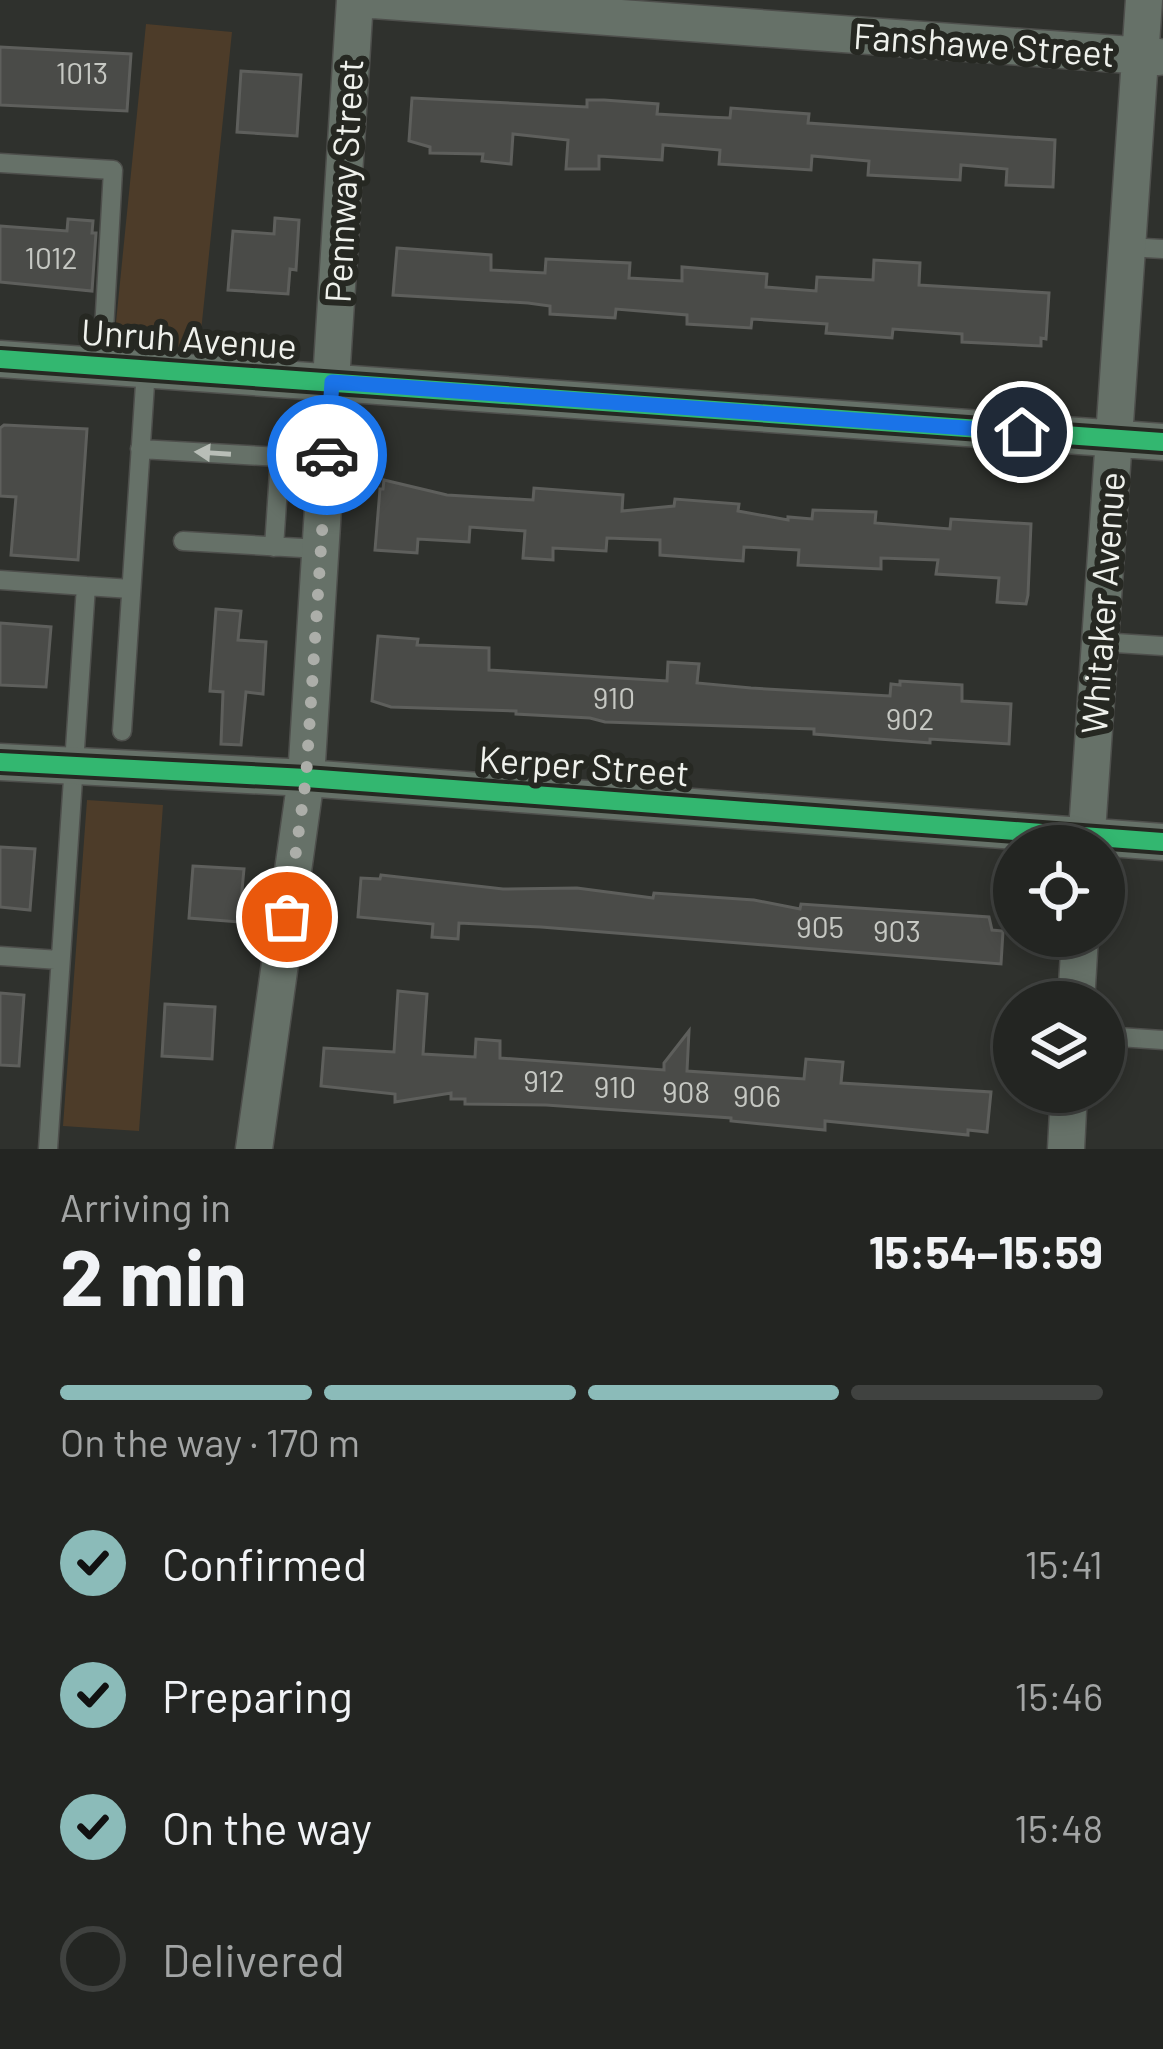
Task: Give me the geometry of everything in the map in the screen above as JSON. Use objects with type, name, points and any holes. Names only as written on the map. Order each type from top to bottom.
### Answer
[{"type":"street","name":"Pennway Street","points":[[254,1149],[306,778],[355,0]]},
{"type":"street","name":"Fanshawe Street","points":[[373,0],[1152,57]]},
{"type":"street","name":"Whitaker Avenue","points":[[1088,825],[1114,438],[1145,248],[1152,57],[1144,0]]},
{"type":"street","name":"Unruh Avenue","points":[[0,358],[1163,442]]},
{"type":"street","name":"Kerper Street","points":[[0,762],[306,778],[993,834]]},
{"type":"street","name":"Kerper Street","points":[[1125,842],[1163,842]]},
{"type":"street","points":[[1066,1149],[1069,1113]]},
{"type":"lane","points":[[0,163],[113,170],[102,366]]},
{"type":"lane","points":[[122,731],[146,369]]},
{"type":"lane","points":[[140,448],[280,457],[274,547]]},
{"type":"lane","points":[[183,542],[320,549]]},
{"type":"lane","points":[[0,580],[131,589]]},
{"type":"lane","points":[[48,1149],[86,586]]},
{"type":"lane","points":[[1100,642],[1163,646]]},
{"type":"lane","points":[[0,956],[59,960]]},
{"type":"lane","points":[[1125,1037],[1163,1040]]},
{"type":"shaded area","points":[[146,24],[232,32],[199,351],[114,342]]},
{"type":"shaded area","points":[[87,800],[163,805],[139,1131],[63,1126]]},
{"type":"building","points":[[0,47],[131,54],[127,111],[0,105]]},
{"type":"building","points":[[241,71],[301,75],[297,136],[237,132]]},
{"type":"building","points":[[412,98],[587,107],[587,100],[604,100],[658,104],[657,114],[730,118],[731,108],[809,114],[808,123],[1055,140],[1053,187],[1006,185],[1007,169],[961,165],[960,180],[868,175],[869,161],[812,156],[811,170],[719,164],[720,150],[663,145],[662,160],[599,156],[599,169],[566,169],[568,140],[513,134],[511,164],[482,161],[483,154],[430,153],[430,147],[409,141]]},
{"type":"building","points":[[275,218],[299,220],[296,270],[290,269],[288,294],[228,290],[233,231],[274,234]]},
{"type":"building","points":[[68,219],[93,221],[92,291],[0,282],[0,226],[67,231]]},
{"type":"building","points":[[397,248],[491,255],[491,270],[545,273],[546,259],[630,263],[629,278],[682,281],[682,267],[767,274],[766,287],[816,291],[817,277],[873,280],[874,260],[920,263],[919,285],[1049,293],[1046,339],[1041,338],[1041,346],[962,342],[962,334],[893,329],[892,338],[826,333],[827,324],[752,319],[751,328],[687,324],[687,315],[616,309],[615,318],[550,314],[550,306],[528,303],[393,295]]},
{"type":"building","points":[[0,428],[87,429],[78,560],[11,555],[16,497],[0,496]]},
{"type":"building","points":[[384,480],[447,495],[533,500],[534,488],[623,495],[622,511],[674,506],[675,499],[739,504],[738,511],[788,520],[812,519],[813,510],[876,512],[875,523],[950,529],[951,519],[1031,524],[1028,595],[1026,604],[997,602],[999,578],[936,574],[938,560],[881,558],[881,569],[798,565],[799,550],[744,547],[743,561],[714,559],[660,555],[660,540],[607,538],[606,551],[553,548],[553,560],[523,558],[525,531],[470,527],[469,542],[418,539],[417,553],[375,550]]},
{"type":"building","points":[[216,609],[241,611],[238,640],[266,642],[263,694],[246,692],[241,745],[221,744],[223,692],[210,691]]},
{"type":"building","points":[[0,623],[51,627],[46,687],[0,685]]},
{"type":"building","points":[[378,636],[418,639],[417,645],[489,648],[489,670],[667,681],[668,662],[699,664],[697,683],[751,688],[890,696],[891,684],[900,685],[900,681],[962,685],[962,701],[1011,704],[1009,744],[930,739],[930,743],[814,734],[814,729],[605,722],[516,711],[391,707],[372,701]]},
{"type":"building","points":[[0,847],[35,849],[30,910],[0,907]]},
{"type":"building","points":[[193,866],[244,869],[239,922],[189,918]]},
{"type":"building","points":[[381,875],[503,889],[577,888],[653,898],[654,893],[754,900],[800,909],[801,904],[989,917],[993,957],[1001,957],[1001,964],[459,923],[458,939],[432,937],[433,924],[358,917],[361,878],[380,879]]},
{"type":"building","points":[[398,991],[427,994],[423,1054],[475,1057],[476,1039],[500,1041],[500,1058],[664,1070],[664,1063],[689,1031],[687,1071],[804,1079],[806,1059],[843,1062],[841,1083],[991,1092],[987,1132],[968,1130],[968,1135],[825,1121],[825,1130],[731,1118],[465,1104],[465,1099],[451,1099],[451,1093],[395,1102],[395,1094],[321,1086],[324,1048],[394,1052]]},
{"type":"building","points":[[0,993],[24,995],[19,1066],[0,1065]]},
{"type":"building","points":[[165,1004],[215,1007],[212,1059],[162,1056]]},
{"type":"cycle path","points":[[0,359],[1163,442]]},
{"type":"cycle path","points":[[0,762],[306,778],[1163,842]]},
{"type":"way so far","points":[[287,917],[306,778],[327,455]]},
{"type":"route","points":[[327,455],[332,382],[1022,432]]}]
